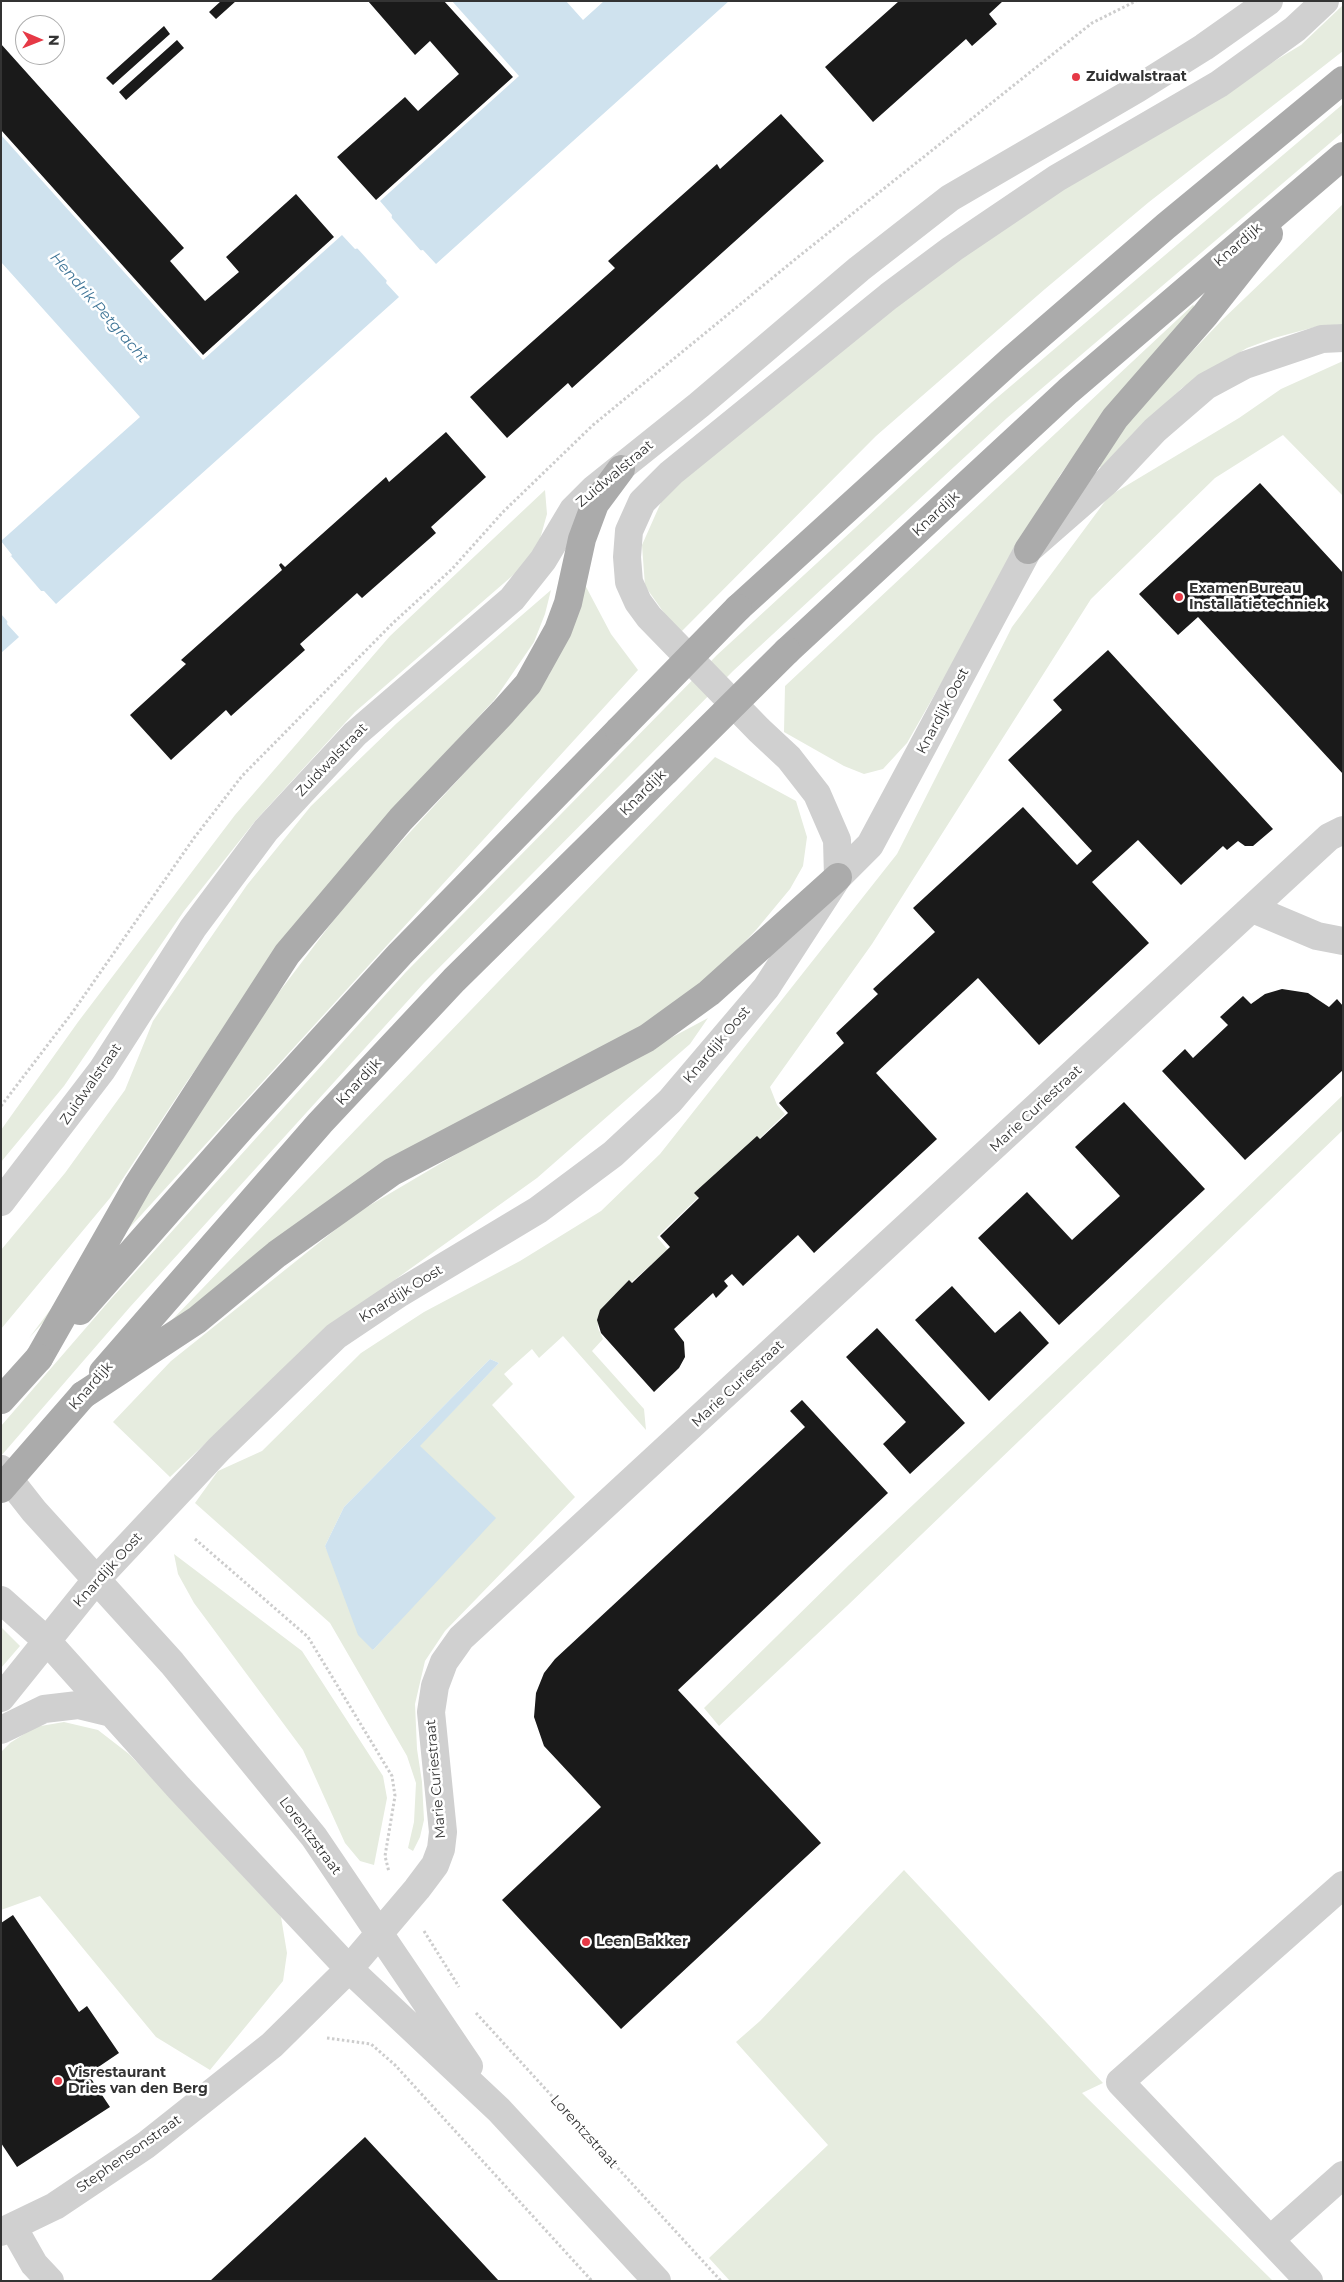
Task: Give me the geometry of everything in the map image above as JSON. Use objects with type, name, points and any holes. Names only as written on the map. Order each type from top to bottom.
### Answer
[{"type":"main road","points":[[1,1400],[243,1126],[400,954],[738,608],[1011,360],[1166,226],[1343,80]]},
{"type":"main road","name":"Knardijk","points":[[1,1489],[327,1116],[454,980],[787,651],[1068,391],[1343,156]]},
{"type":"main road","points":[[1028,550],[1115,418],[1204,315],[1312,181]]},
{"type":"main road","points":[[39,1358],[138,1184],[287,954],[401,818],[504,712],[528,684],[558,630],[568,603],[582,539],[595,504],[621,469]]},
{"type":"main road","points":[[83,1395],[197,1320],[276,1254],[392,1172],[646,1038],[710,993],[838,877]]},
{"type":"street","name":"Zuidwalstraat","points":[[1,1202],[102,1070],[193,928],[266,830],[355,734],[512,599],[543,560],[574,510],[594,489],[621,469],[859,269],[950,198],[1137,89],[1204,47],[1268,1]]},
{"type":"street","points":[[838,877],[837,840],[816,794],[789,758],[752,723],[649,617],[638,602],[629,582],[627,557],[629,531],[642,502],[671,473],[889,296],[952,249],[1057,178],[1219,84],[1296,29],[1326,1]]},
{"type":"street","name":"Knardijk Oost","points":[[1,1698],[96,1580],[219,1448],[336,1336],[400,1293],[538,1210],[613,1154],[670,1101],[766,988],[838,877],[870,845],[1028,550],[1107,481],[1155,430],[1206,386],[1254,362],[1322,339],[1343,338]]},
{"type":"street","name":"Marie Curiestraat","points":[[378,1933],[406,1902],[435,1865],[441,1849],[443,1832],[431,1712],[435,1686],[444,1662],[461,1638],[1329,837],[1343,830]]},
{"type":"street","points":[[1253,909],[1317,936],[1343,941]]},
{"type":"street","name":"Lorentzstraat","points":[[1,1469],[34,1511],[172,1663],[314,1837],[499,2110]]},
{"type":"street","points":[[1,1501],[34,1511]]},
{"type":"street","name":"Lorentzstraat","points":[[1,1600],[47,1641],[179,1788],[349,1969],[499,2110],[657,2281]]},
{"type":"street","points":[[1,1730],[44,1709],[78,1705],[111,1713]]},
{"type":"street","points":[[1310,2281],[1120,2082],[1343,1885]]},
{"type":"street","name":"Stephensonstraat","points":[[50,2281],[7,2229],[55,2206],[146,2145],[272,2045],[349,1969],[378,1933]]},
{"type":"street","points":[[1270,2240],[1343,2175]]},
{"type":"path","points":[[195,1539],[308,1637],[392,1776],[395,1796],[385,1856],[388,1870],[462,1992]]},
{"type":"path","name":"Lorentzstraat","points":[[472,2008],[720,2281]]},
{"type":"path","points":[[322,2039],[329,2037],[371,2044],[395,2065],[592,2281]]},
{"type":"shaded area","points":[[1343,5],[1343,51],[1149,202],[1045,289],[876,436],[679,634],[645,586],[642,545],[666,491],[866,326],[1044,200],[1301,45]]},
{"type":"shaded area","points":[[1343,104],[1343,132],[1007,418],[733,671],[424,983],[130,1307],[1,1456],[1,1426],[110,1300],[405,973],[717,655],[992,402]]},
{"type":"shaded area","points":[[1343,204],[1343,324],[1315,327],[1274,338],[1247,348],[1220,364],[1182,388],[1147,421],[1104,471],[1096,463],[1128,419],[1222,320]]},
{"type":"shaded area","points":[[1193,305],[1198,309],[1107,411],[1060,475],[907,743],[883,769],[864,774],[844,766],[784,732],[785,686]]},
{"type":"shaded area","points":[[1343,361],[1343,496],[1283,435],[1215,478],[1091,599],[872,944],[770,1087],[777,1105],[785,1114],[657,1237],[668,1250],[605,1305],[599,1318],[598,1328],[603,1339],[592,1351],[644,1409],[646,1430],[563,1336],[539,1358],[532,1349],[504,1374],[513,1384],[492,1405],[575,1497],[445,1631],[425,1661],[415,1704],[424,1820],[420,1837],[413,1851],[408,1848],[414,1822],[416,1783],[407,1756],[330,1623],[195,1503],[218,1471],[262,1451],[361,1353],[424,1312],[520,1261],[601,1211],[660,1154],[897,854],[1012,627],[1109,496],[1239,418],[1281,389]],"holes":[[[490,1359],[499,1363],[419,1446],[395,1626],[373,1650],[325,1546],[344,1507]]]},
{"type":"shaded area","points":[[545,490],[547,514],[540,539],[526,564],[355,712],[256,820],[184,911],[64,1086],[1,1162],[1,1130],[78,1022],[235,815],[390,636]]},
{"type":"shaded area","points":[[584,583],[611,634],[638,670],[29,1338],[149,1179],[261,1016],[355,892],[513,720],[549,675],[571,627]]},
{"type":"shaded area","points":[[551,590],[545,614],[534,642],[495,699],[403,799],[312,906],[188,1080],[110,1198],[1,1329],[1,1250],[65,1173],[125,1090],[153,1021],[247,885],[311,806],[397,723]]},
{"type":"shaded area","points":[[715,757],[796,801],[807,837],[803,866],[790,889],[756,930],[705,983],[639,1030],[467,1123],[117,1377]]},
{"type":"shaded area","points":[[708,1018],[690,1044],[537,1178],[326,1329],[170,1477],[113,1422],[171,1361],[355,1214],[482,1139]]},
{"type":"shaded area","points":[[1343,1095],[1343,1130],[847,1606],[719,1726],[704,1708],[849,1565],[1098,1331]]},
{"type":"shaded area","points":[[174,1554],[302,1651],[383,1776],[387,1798],[374,1865],[360,1861],[345,1843],[303,1750],[194,1603],[178,1574]]},
{"type":"shaded area","points":[[1,1627],[20,1646],[1,1668]]},
{"type":"shaded area","points":[[64,1722],[98,1730],[129,1754],[262,1894],[281,1917],[287,1953],[283,1981],[210,2070],[156,2037],[40,1896],[1,1910],[1,1752],[10,1743],[35,1727]]},
{"type":"shaded area","points":[[904,1870],[1103,2083],[1082,2093],[1273,2281],[730,2281],[709,2258],[828,2145],[736,2042],[760,2021]]},
{"type":"water","name":"Hendrik Petgracht","points":[[452,1],[566,1],[583,20],[604,1],[729,1],[436,264],[423,250],[418,251],[387,280],[386,283],[399,297],[56,604],[44,591],[39,591],[8,619],[7,624],[19,637],[1,653],[1,567],[12,555],[1,541],[140,417],[1,262],[1,135],[203,360],[342,235],[355,249],[359,248],[391,220],[392,215],[380,201],[519,76]]},
{"type":"water","points":[[490,1359],[499,1363],[420,1446],[496,1518],[373,1650],[358,1635],[325,1546],[344,1507]]},
{"type":"pier","points":[[391,217],[422,252],[388,282],[357,248]]},
{"type":"pier","points":[[11,556],[42,592],[8,622],[1,614],[1,565]]},
{"type":"building","points":[[221,1],[236,1],[216,19],[209,12]]},
{"type":"building","points":[[368,1],[444,1],[513,77],[376,200],[337,157],[405,97],[418,111],[459,74],[430,41],[415,55]]},
{"type":"building","points":[[899,1],[1003,1],[989,14],[997,24],[972,46],[966,39],[873,122],[825,67]]},
{"type":"building","points":[[164,26],[170,34],[113,85],[106,78]]},
{"type":"building","points":[[177,40],[184,48],[126,100],[119,92]]},
{"type":"building","points":[[1,44],[15,60],[15,65],[20,65],[184,248],[170,261],[205,301],[239,272],[226,257],[296,194],[334,237],[203,355],[1,130]]},
{"type":"building","points":[[781,114],[824,161],[572,388],[568,383],[507,438],[470,397],[615,268],[608,261],[717,164],[720,169]]},
{"type":"building","points":[[446,432],[486,477],[431,527],[436,533],[362,598],[357,593],[300,644],[305,650],[231,716],[226,710],[171,760],[130,715],[186,664],[181,660],[282,570],[279,565],[281,563],[285,567],[386,477],[389,482]]},
{"type":"building","points":[[1260,483],[1343,573],[1343,774],[1198,617],[1178,635],[1139,594]]},
{"type":"building","points":[[1108,650],[1273,829],[1253,846],[1245,846],[1238,841],[1227,850],[1223,846],[1181,885],[1138,840],[1092,882],[1149,943],[1039,1045],[978,978],[876,1073],[937,1139],[814,1253],[798,1235],[743,1286],[732,1274],[724,1281],[728,1286],[716,1298],[713,1293],[674,1329],[684,1342],[685,1357],[679,1368],[654,1392],[601,1333],[597,1320],[600,1310],[629,1280],[632,1283],[670,1247],[660,1236],[699,1198],[694,1193],[757,1136],[760,1139],[788,1113],[779,1103],[844,1043],[836,1033],[878,994],[873,989],[935,932],[913,908],[1023,807],[1077,865],[1092,851],[1008,760],[1062,710],[1053,700]]},
{"type":"building","points":[[1282,989],[1308,993],[1329,1007],[1337,999],[1343,1006],[1343,1070],[1245,1160],[1162,1071],[1185,1049],[1193,1058],[1228,1025],[1220,1017],[1243,996],[1251,1004],[1265,994]]},
{"type":"building","points":[[1124,1102],[1205,1189],[1059,1325],[978,1238],[1027,1192],[1072,1240],[1120,1196],[1075,1147]]},
{"type":"building","points":[[952,1286],[995,1333],[1020,1311],[1049,1343],[989,1401],[915,1320]]},
{"type":"building","points":[[877,1328],[965,1423],[910,1474],[883,1444],[906,1422],[846,1357]]},
{"type":"building","points":[[802,1400],[888,1493],[678,1690],[821,1843],[621,2029],[502,1900],[601,1807],[544,1746],[534,1717],[536,1693],[544,1673],[555,1659],[805,1427],[790,1411]]},
{"type":"building","points":[[13,1915],[79,2012],[87,2006],[119,2053],[88,2074],[110,2107],[17,2167],[1,2143],[1,1923]]},
{"type":"building","points":[[365,2137],[499,2281],[210,2281]]},
{"type":"place","name":"Zuidwalstraat","points":[[1076,77]]},
{"type":"place","name":"ExamenBureau Installatietechniek","points":[[1179,597]]},
{"type":"place","name":"Leen Bakker","points":[[586,1942]]},
{"type":"place","name":"Visrestaurant Dries van den Berg","points":[[58,2081]]}]
